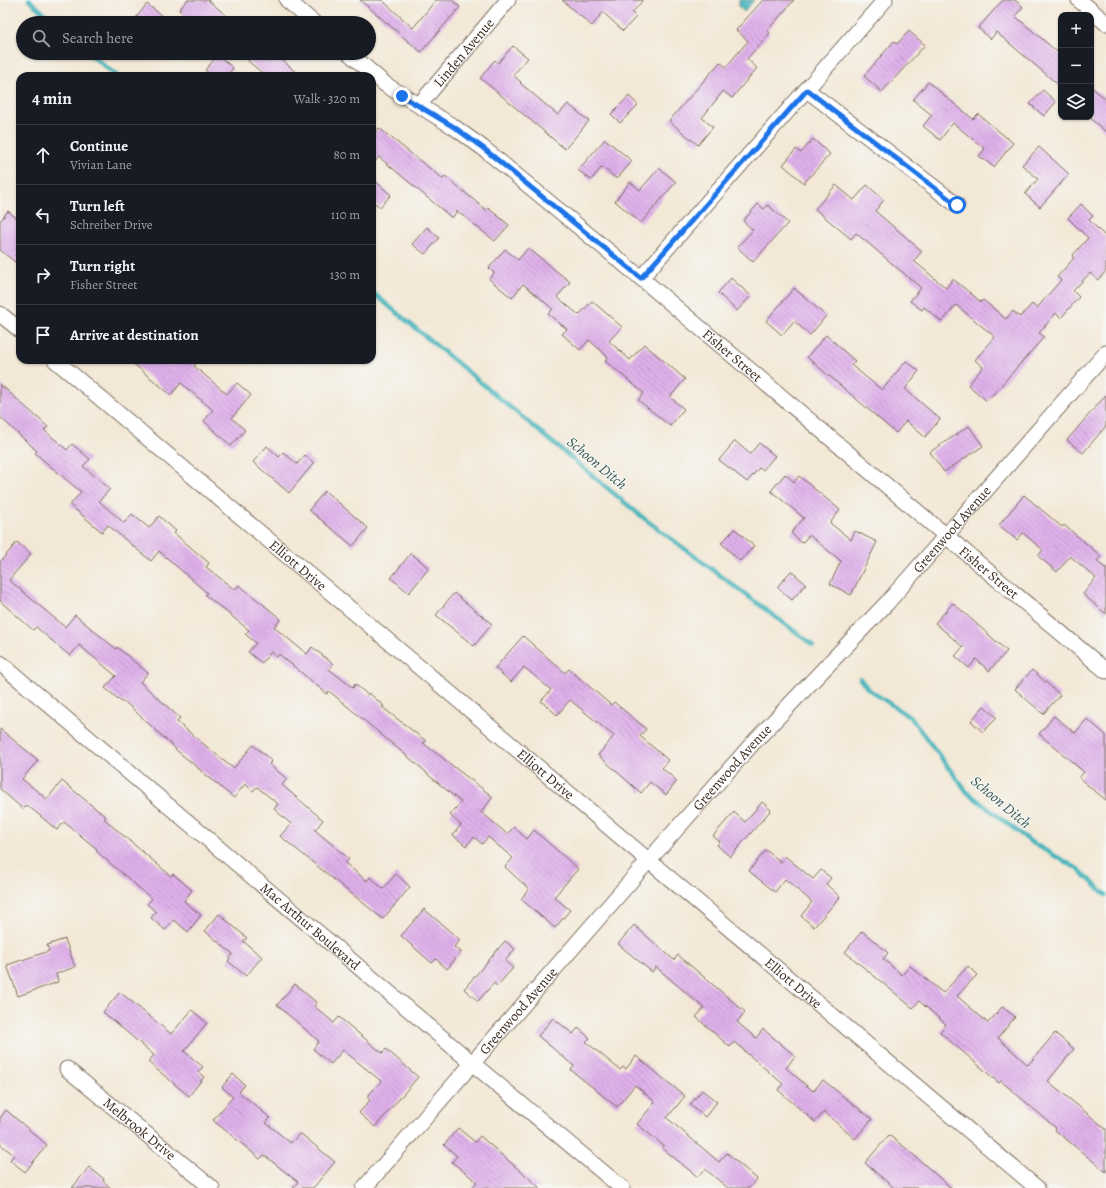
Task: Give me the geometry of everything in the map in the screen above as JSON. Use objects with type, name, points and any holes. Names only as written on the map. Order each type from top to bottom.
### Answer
[{"type":"street","points":[[287,0],[306,16]]},
{"type":"street","name":"Linden Avenue","points":[[419,105],[508,0]]},
{"type":"street","points":[[641,278],[885,0]]},
{"type":"street","points":[[1079,0],[1106,23]]},
{"type":"street","name":"Fisher Street","points":[[357,60],[371,72]]},
{"type":"street","name":"Fisher Street","points":[[376,76],[386,85],[419,105],[483,148],[641,278],[1106,671]]},
{"type":"street","points":[[807,90],[957,205]]},
{"type":"street","points":[[0,314],[16,327]]},
{"type":"street","name":"Greenwood Avenue","points":[[364,1188],[649,860],[753,743],[887,603],[1106,353]]},
{"type":"street","name":"Elliott Drive","points":[[60,364],[1037,1188]]},
{"type":"street","name":"Mac Arthur Boulevard","points":[[0,663],[472,1063],[622,1188]]},
{"type":"street","name":"Melbrook Drive","points":[[66,1069],[212,1188]]},
{"type":"water","points":[[739,0],[754,0],[744,12],[739,7]]},
{"type":"building","points":[[187,0],[208,0],[227,16],[186,16],[179,10]]},
{"type":"building","points":[[360,0],[382,0],[413,28],[436,0],[452,0],[460,7],[421,52]]},
{"type":"building","points":[[562,0],[643,0],[632,13],[636,17],[623,31],[603,12],[592,26]]},
{"type":"building","points":[[763,0],[794,0],[767,31],[770,33],[747,59],[757,68],[732,98],[723,91],[702,118],[713,127],[698,145],[669,121],[720,62],[726,67],[748,41],[736,30]]},
{"type":"building","points":[[1003,0],[1015,0],[1023,7],[1015,16],[1058,52],[1058,84],[996,32],[991,39],[978,28]]},
{"type":"building","points":[[147,4],[162,16],[138,16]]},
{"type":"building","points":[[909,31],[925,45],[882,92],[864,76],[894,41],[897,44]]},
{"type":"building","points":[[513,46],[528,58],[513,75],[521,82],[520,83],[558,115],[568,104],[589,121],[565,149],[480,78],[495,60],[498,63]]},
{"type":"building","points":[[214,60],[224,60],[233,68],[230,72],[207,72],[205,70]]},
{"type":"building","points":[[282,60],[296,72],[261,72],[248,61]]},
{"type":"building","points":[[928,82],[973,119],[978,114],[1013,143],[994,167],[979,156],[985,149],[953,123],[940,140],[923,126],[932,115],[913,100]]},
{"type":"building","points":[[1094,89],[1106,99],[1106,132],[1092,120],[1094,120]]},
{"type":"building","points":[[1043,90],[1056,102],[1044,116],[1030,104]]},
{"type":"building","points":[[629,96],[638,105],[620,123],[611,114]]},
{"type":"building","points":[[379,128],[443,179],[445,176],[486,210],[488,208],[509,225],[495,241],[457,211],[452,218],[379,157],[376,160],[376,132]]},
{"type":"building","points":[[605,139],[632,161],[617,179],[602,167],[591,180],[578,170]]},
{"type":"building","points":[[813,139],[830,154],[804,183],[783,165],[796,149],[801,153]]},
{"type":"building","points":[[1039,147],[1069,174],[1040,207],[1025,194],[1038,179],[1022,165]]},
{"type":"building","points":[[659,168],[676,182],[641,223],[615,201],[630,182],[640,190]]},
{"type":"building","points":[[376,182],[391,195],[380,207],[376,204]]},
{"type":"building","points":[[836,185],[854,200],[867,185],[884,200],[875,211],[922,251],[914,261],[946,288],[953,279],[981,302],[983,300],[1006,319],[1013,311],[1020,317],[1032,304],[1037,308],[1061,280],[1057,277],[1074,258],[1072,256],[1088,238],[1068,218],[1081,204],[1093,216],[1089,220],[1106,237],[1106,271],[1098,280],[1090,273],[1073,291],[1079,297],[1061,318],[1056,313],[1039,333],[1044,337],[987,401],[968,385],[983,367],[975,360],[995,337],[956,305],[942,322],[924,307],[922,310],[910,301],[921,288],[856,233],[851,239],[815,209]]},
{"type":"building","points":[[758,204],[764,209],[768,205],[788,223],[753,262],[737,247],[753,230],[743,221]]},
{"type":"building","points":[[8,211],[16,218],[16,263],[0,250],[0,221]]},
{"type":"building","points":[[427,227],[439,238],[425,254],[412,244]]},
{"type":"building","points":[[528,248],[570,282],[557,297],[579,315],[592,301],[622,327],[609,341],[630,360],[644,344],[685,379],[670,397],[684,409],[670,426],[638,400],[644,393],[605,361],[608,357],[589,340],[580,350],[562,334],[567,329],[548,314],[553,309],[523,284],[512,298],[489,279],[494,273],[489,268],[505,249],[518,260]]},
{"type":"building","points":[[731,278],[751,296],[737,311],[718,293]]},
{"type":"building","points":[[794,288],[826,316],[810,335],[794,321],[782,335],[766,321]]},
{"type":"building","points":[[826,335],[855,361],[851,365],[882,390],[906,361],[919,371],[905,389],[940,419],[925,437],[906,421],[896,433],[807,357]]},
{"type":"building","points":[[134,364],[196,364],[194,366],[227,394],[237,383],[251,395],[232,418],[245,430],[231,446],[204,421],[213,410],[181,383],[171,395]]},
{"type":"building","points":[[0,384],[48,427],[44,430],[67,450],[72,444],[90,459],[83,466],[110,489],[99,501],[124,523],[132,514],[149,528],[159,516],[176,531],[174,533],[209,563],[206,567],[235,590],[239,585],[281,619],[274,627],[307,654],[312,647],[333,664],[329,669],[353,688],[355,684],[368,695],[369,693],[384,706],[382,707],[426,741],[423,743],[493,797],[481,812],[507,834],[514,827],[527,839],[534,830],[578,869],[554,897],[570,910],[555,928],[521,899],[529,889],[505,867],[513,858],[488,837],[482,844],[474,837],[466,846],[453,835],[461,825],[450,815],[461,802],[329,691],[327,694],[279,654],[277,657],[271,652],[262,663],[248,652],[256,643],[245,634],[249,630],[205,595],[207,593],[159,551],[151,561],[108,525],[102,532],[70,505],[81,492],[35,453],[37,451],[0,417]]},
{"type":"building","points":[[1106,395],[1106,426],[1083,453],[1067,440]]},
{"type":"building","points":[[969,426],[983,446],[944,472],[930,452]]},
{"type":"building","points":[[735,441],[750,454],[759,443],[775,456],[763,470],[759,468],[747,482],[719,460]]},
{"type":"building","points":[[267,446],[279,457],[283,452],[297,464],[305,455],[314,463],[289,493],[253,462]]},
{"type":"building","points":[[785,474],[794,482],[799,476],[840,510],[830,523],[851,540],[855,531],[877,542],[851,595],[830,584],[841,561],[809,535],[802,543],[791,533],[804,518],[771,491]]},
{"type":"building","points":[[325,491],[368,528],[353,546],[309,510]]},
{"type":"building","points":[[1024,495],[1062,527],[1064,525],[1101,556],[1097,561],[1105,568],[1106,567],[1106,614],[1083,594],[1096,578],[1070,556],[1057,572],[1038,556],[1043,550],[1023,533],[1017,540],[999,525]]},
{"type":"building","points":[[735,529],[754,546],[740,561],[721,543]]},
{"type":"building","points":[[17,542],[31,554],[9,580],[65,627],[75,615],[148,673],[140,682],[180,718],[177,722],[230,766],[234,768],[253,745],[272,761],[269,764],[287,779],[282,785],[323,820],[315,830],[349,859],[345,863],[367,881],[370,877],[383,889],[396,874],[410,887],[383,919],[280,836],[291,824],[274,809],[278,804],[257,787],[253,791],[245,784],[234,798],[175,749],[124,701],[123,703],[105,688],[116,676],[96,659],[79,645],[70,656],[36,627],[33,630],[0,601],[0,562]]},
{"type":"building","points":[[411,553],[429,568],[409,593],[391,578]]},
{"type":"building","points":[[791,571],[806,584],[792,600],[777,587]]},
{"type":"building","points":[[454,593],[492,624],[474,646],[436,615]]},
{"type":"building","points":[[953,603],[1007,651],[989,671],[976,659],[969,668],[955,656],[963,647],[935,623]]},
{"type":"building","points":[[523,636],[565,673],[569,669],[611,705],[614,702],[646,729],[640,736],[668,760],[662,768],[677,781],[666,795],[650,782],[641,793],[598,755],[614,736],[570,700],[557,715],[541,701],[551,690],[524,667],[511,682],[495,668]]},
{"type":"building","points":[[1032,670],[1060,695],[1043,714],[1015,689]]},
{"type":"building","points":[[984,706],[997,718],[983,732],[971,721]]},
{"type":"building","points":[[1054,716],[1075,733],[1087,719],[1106,735],[1106,800],[1079,778],[1084,772],[1039,734]]},
{"type":"building","points":[[0,729],[38,760],[22,779],[47,799],[62,781],[106,817],[104,819],[171,876],[173,874],[192,890],[184,901],[201,915],[188,932],[174,920],[165,930],[151,918],[156,912],[147,904],[152,899],[96,851],[97,849],[64,822],[57,830],[27,805],[23,809],[0,789]]},
{"type":"building","points":[[762,802],[771,810],[730,857],[717,845],[720,842],[713,836],[734,812],[745,822]]},
{"type":"building","points":[[766,850],[781,862],[785,856],[813,879],[821,870],[831,878],[826,884],[840,897],[814,927],[801,916],[812,902],[785,879],[775,892],[749,871]]},
{"type":"building","points":[[424,909],[460,940],[454,947],[461,952],[447,969],[436,959],[432,963],[401,936]]},
{"type":"building","points":[[219,914],[247,938],[243,941],[262,957],[246,976],[228,961],[233,954],[205,931]]},
{"type":"building","points":[[634,925],[674,960],[678,955],[745,1012],[737,1022],[756,1038],[763,1029],[795,1056],[786,1068],[813,1091],[823,1080],[872,1119],[855,1139],[824,1112],[815,1122],[778,1090],[783,1084],[734,1042],[730,1047],[696,1017],[704,1008],[656,967],[652,972],[618,944]]},
{"type":"building","points":[[862,931],[888,953],[883,959],[902,975],[910,966],[943,993],[968,966],[977,975],[957,996],[988,1023],[1002,1007],[1015,1017],[998,1038],[1028,1065],[1055,1033],[1074,1049],[1048,1081],[1106,1129],[1106,1172],[1055,1130],[1056,1128],[1001,1081],[999,1083],[940,1032],[946,1024],[919,1001],[913,1008],[845,952]]},
{"type":"building","points":[[65,939],[75,967],[56,974],[58,982],[18,996],[7,965],[49,951],[47,945]]},
{"type":"building","points":[[505,941],[515,949],[505,961],[513,968],[497,986],[494,983],[478,1001],[464,989]]},
{"type":"building","points":[[295,984],[317,1003],[314,1006],[334,1023],[339,1017],[382,1053],[386,1049],[418,1077],[375,1127],[359,1113],[370,1100],[367,1097],[381,1081],[343,1050],[331,1064],[313,1049],[319,1041],[277,1005]]},
{"type":"building","points":[[120,992],[171,1034],[192,1010],[207,1023],[184,1051],[203,1067],[198,1072],[204,1077],[189,1096],[148,1062],[154,1055],[103,1012]]},
{"type":"building","points":[[553,1018],[573,1034],[578,1028],[590,1038],[586,1042],[620,1070],[623,1067],[626,1069],[636,1056],[685,1096],[667,1118],[719,1162],[727,1153],[757,1179],[749,1188],[728,1188],[705,1169],[698,1177],[662,1148],[664,1146],[637,1124],[655,1102],[635,1085],[617,1107],[571,1070],[574,1066],[538,1036]]},
{"type":"building","points":[[233,1074],[245,1085],[239,1092],[270,1118],[266,1123],[291,1143],[300,1133],[335,1162],[313,1188],[293,1188],[298,1182],[264,1155],[260,1159],[213,1120],[233,1097],[222,1087]]},
{"type":"building","points":[[702,1090],[717,1102],[705,1117],[690,1105]]},
{"type":"building","points":[[6,1110],[47,1145],[25,1172],[10,1160],[14,1155],[0,1144],[0,1118]]},
{"type":"building","points":[[458,1128],[475,1142],[480,1136],[540,1188],[472,1188],[477,1182],[452,1162],[457,1156],[444,1145]]},
{"type":"building","points":[[889,1135],[951,1188],[894,1188],[865,1163]]},
{"type":"building","points":[[89,1167],[104,1179],[103,1181],[111,1188],[72,1188]]},
{"type":"waterway","name":"Schoon Ditch","points":[[29,0],[47,16]]},
{"type":"waterway","name":"Schoon Ditch","points":[[97,60],[112,72]]},
{"type":"waterway","name":"Schoon Ditch","points":[[376,295],[641,516],[813,645]]},
{"type":"waterway","name":"Schoon Ditch","points":[[860,679],[868,689],[911,718],[967,792],[1031,842],[1078,869],[1106,895]]},
{"type":"route","points":[[402,96],[454,127],[483,148],[641,278],[807,90],[957,205]]}]
